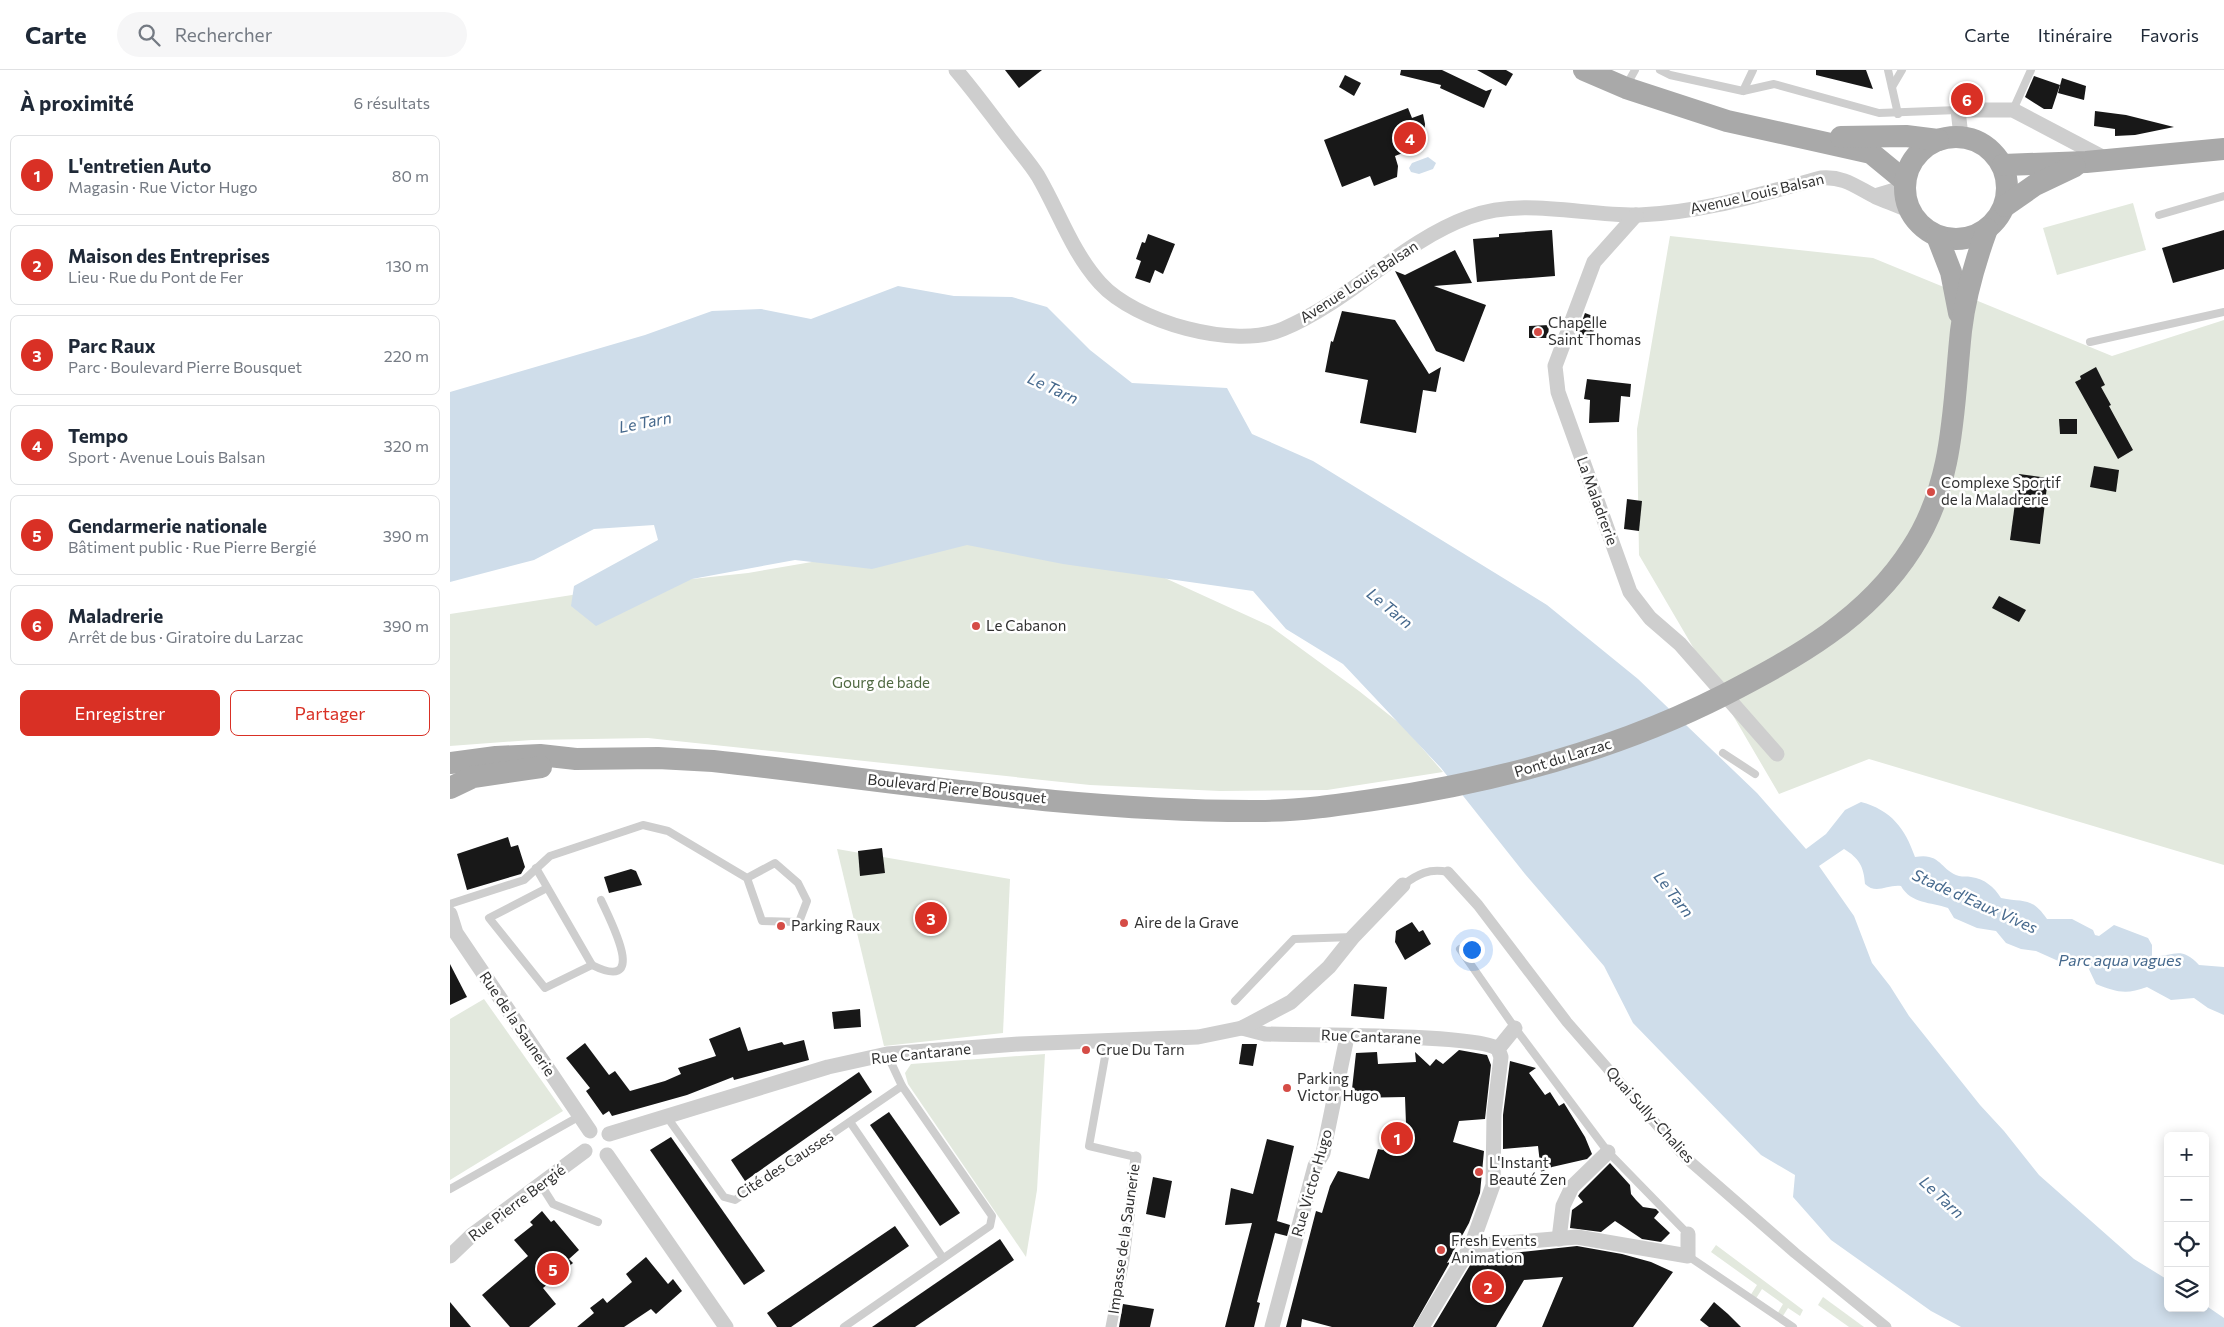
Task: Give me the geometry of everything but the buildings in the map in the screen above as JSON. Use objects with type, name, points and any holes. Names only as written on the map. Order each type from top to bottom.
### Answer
[{"type":"main road","points":[[1584,70],[1626,76],[1727,121],[1871,153],[1905,184]]},
{"type":"main road","points":[[1808,138],[1906,136],[1938,140]]},
{"type":"main road","points":[[1961,136],[1978,141],[1992,151],[2003,165],[2007,178],[2008,193],[2005,206],[1998,219],[1987,229],[1971,237],[1954,239],[1937,236],[1926,230],[1910,211],[1905,184],[1909,168],[1916,156],[1926,146],[1938,140],[1961,136]]},
{"type":"main road","points":[[2003,165],[2097,161],[2224,149]]},
{"type":"main road","points":[[2196,152],[2224,154]]},
{"type":"main road","points":[[2005,206],[2035,185],[2097,161]]},
{"type":"main road","points":[[1962,327],[1976,261],[1987,229]]},
{"type":"main road","points":[[1937,236],[1951,272],[1962,327]]},
{"type":"main road","name":"Pont du Larzac","points":[[1337,805],[1443,788],[1515,773],[1578,755],[1640,733],[1709,702],[1775,668],[1843,625],[1869,603],[1895,574],[1915,545],[1931,513],[1944,477],[1957,394],[1962,327]]},
{"type":"main road","name":"Boulevard Pierre Bousquet","points":[[450,763],[496,757],[540,755],[576,759],[658,758],[713,761],[1061,801],[1262,811],[1337,805]]},
{"type":"main road","name":"Boulevard Pierre Bousquet","points":[[450,788],[473,778],[538,768],[576,759]]},
{"type":"street","name":"Avenue Louis Balsan","points":[[956,70],[1037,175],[1074,245],[1101,284],[1131,306],[1174,324],[1227,337],[1259,335],[1281,330],[1312,314],[1426,239],[1469,217],[1505,208],[1567,209],[1636,215],[1684,212],[1820,178],[1833,177],[1846,179],[1875,196],[1910,211]]},
{"type":"street","points":[[1961,136],[1958,110],[2013,110],[2097,161]]},
{"type":"street","points":[[1875,196],[1905,184]]},
{"type":"street","name":"La Maladrerie","points":[[1636,215],[1594,262],[1555,366],[1558,392],[1630,592],[1650,618],[1680,644],[1777,754]]},
{"type":"street","name":"Quai Sully-Chalies","points":[[1448,872],[1489,919],[1567,1022],[1686,1157],[1795,1253],[1886,1327]]},
{"type":"street","name":"Rue Cantarane","points":[[610,1134],[828,1068],[887,1054],[1108,1040],[1198,1038],[1242,1028],[1291,1002],[1329,967],[1353,937],[1403,885]]},
{"type":"street","name":"Rue de la Saunerie","points":[[450,914],[456,933],[590,1131]]},
{"type":"street","name":"Rue Cantarane","points":[[1242,1028],[1265,1034],[1454,1040],[1488,1043],[1498,1049]]},
{"type":"street","points":[[1423,1327],[1471,1246],[1493,1185],[1494,1114],[1501,1057],[1498,1049],[1515,1028]]},
{"type":"street","name":"Rue Victor Hugo","points":[[1272,1327],[1315,1166],[1323,1153],[1347,1037]]},
{"type":"street","points":[[602,1129],[610,1134],[612,1147],[607,1155],[598,1158],[585,1151],[584,1137],[590,1131],[602,1129]]},
{"type":"street","name":"Rue Pierre Bergié","points":[[450,1256],[472,1235],[585,1151]]},
{"type":"street","points":[[1559,1239],[1563,1206],[1572,1187],[1608,1152]]},
{"type":"street","points":[[607,1155],[717,1324]]},
{"type":"street","name":"Impasse de la Saunerie","points":[[1111,1327],[1124,1260],[1136,1157]]},
{"type":"street","points":[[1471,1246],[1577,1238],[1688,1256],[1688,1234]]},
{"type":"lane","points":[[1660,70],[1743,91],[1774,84],[1879,113],[1898,114],[1958,110]]},
{"type":"lane","points":[[1743,91],[1753,70]]},
{"type":"lane","points":[[1888,70],[1898,114]]},
{"type":"lane","points":[[1892,87],[1902,70]]},
{"type":"lane","points":[[2013,110],[2031,70]]},
{"type":"lane","points":[[2158,214],[2224,196]]},
{"type":"lane","points":[[2090,342],[2224,312]]},
{"type":"lane","points":[[1723,753],[1755,774]]},
{"type":"lane","points":[[450,904],[524,880],[550,856],[643,825],[668,831],[747,878],[762,921],[799,922],[807,902],[798,883],[775,863],[747,878]]},
{"type":"lane","points":[[536,868],[592,966],[604,971],[614,972],[620,968],[624,960],[622,948],[601,900]]},
{"type":"lane","points":[[1403,885],[1418,875],[1434,869],[1448,872]]},
{"type":"lane","points":[[547,888],[489,918],[545,988],[592,966]]},
{"type":"lane","points":[[1236,1001],[1294,939],[1353,937]]},
{"type":"lane","points":[[1460,949],[1515,1028],[1608,1152],[1688,1234]]},
{"type":"lane","name":"Impasse de la Saunerie","points":[[1108,1040],[1089,1146],[1136,1157]]},
{"type":"lane","points":[[844,1327],[990,1226],[992,1216],[902,1086],[887,1054]]},
{"type":"lane","name":"Cité des Causses","points":[[668,1117],[724,1197],[735,1200],[902,1086]]},
{"type":"lane","points":[[450,1190],[580,1116]]},
{"type":"lane","name":"Cité des Causses","points":[[850,1122],[944,1258]]},
{"type":"lane","points":[[541,1185],[553,1204],[598,1222]]},
{"type":"lane","points":[[1688,1256],[1793,1327]]},
{"type":"green space","points":[[2133,203],[2146,250],[2057,275],[2043,228]]},
{"type":"green space","name":"Complexe Sportif de la Maladrerie","points":[[1670,236],[1873,258],[2112,356],[2224,320],[2224,865],[1869,759],[1779,794],[1639,555],[1637,429]]},
{"type":"green space","name":"Gourg de bade","points":[[986,538],[1143,568],[1270,626],[1359,691],[1403,726],[1443,772],[1327,790],[1220,791],[1090,785],[648,738],[532,740],[450,746],[450,614],[636,585],[748,573],[841,557]]},
{"type":"green space","points":[[837,849],[1010,879],[1003,1033],[884,1046]]},
{"type":"green space","points":[[484,999],[563,1111],[450,1180],[450,1019]]},
{"type":"green space","points":[[1045,1054],[1037,1190],[1026,1257],[908,1084],[905,1073],[911,1064]]},
{"type":"green space","points":[[1716,1245],[1803,1310],[1800,1316],[1788,1308],[1781,1319],[1776,1316],[1783,1304],[1762,1289],[1755,1300],[1750,1296],[1757,1285],[1711,1252]]},
{"type":"green space","points":[[1823,1297],[1864,1327],[1849,1327],[1818,1305]]},
{"type":"water","points":[[1428,157],[1436,163],[1433,169],[1419,174],[1411,172],[1409,168],[1412,163]]},
{"type":"water","points":[[898,286],[954,296],[1012,297],[1047,307],[1090,350],[1132,383],[1227,388],[1252,434],[1313,461],[1547,605],[1638,679],[1757,793],[1806,849],[1826,834],[1845,810],[1861,802],[1872,805],[1889,815],[1896,822],[1907,837],[1915,857],[1930,857],[1959,876],[1981,880],[1992,887],[2001,898],[2027,902],[2036,907],[2047,919],[2072,919],[2093,930],[2095,935],[2099,936],[2114,925],[2148,938],[2152,945],[2152,956],[2181,953],[2199,965],[2224,967],[2224,1015],[2208,1008],[2194,998],[2171,1000],[2147,987],[2127,992],[2115,991],[2096,984],[2087,965],[2065,964],[2036,951],[2021,949],[2006,943],[1996,931],[1977,928],[1954,918],[1948,908],[1922,902],[1910,896],[1901,886],[1878,889],[1869,887],[1865,884],[1860,864],[1844,849],[1819,866],[1854,916],[1872,963],[1890,986],[1909,1016],[2039,1175],[2134,1259],[2164,1278],[2164,1312],[2209,1312],[2209,1308],[2224,1318],[2224,1327],[1961,1327],[1931,1311],[1831,1240],[1793,1197],[1795,1175],[1761,1155],[1633,1023],[1604,966],[1525,874],[1441,768],[1343,664],[1286,629],[1253,591],[1063,564],[967,545],[872,569],[795,560],[692,579],[596,626],[571,606],[574,586],[658,540],[654,525],[594,529],[534,560],[450,582],[450,392],[645,335],[712,311],[761,309],[811,319]]},
{"type":"place","name":"Maladrerie","points":[[1967,99]]},
{"type":"place","name":"Tempo","points":[[1410,138]]},
{"type":"place","name":"Chapelle Saint Thomas","points":[[1538,332]]},
{"type":"place","name":"Complexe Sportif de la Maladrerie","points":[[1931,492]]},
{"type":"place","name":"Le Cabanon","points":[[976,626]]},
{"type":"place","name":"Parc Raux","points":[[931,918]]},
{"type":"place","name":"Aire de la Grave","points":[[1124,923]]},
{"type":"place","name":"Parking Raux","points":[[781,926]]},
{"type":"place","name":"Crue Du Tarn","points":[[1086,1050]]},
{"type":"place","name":"Parking Victor Hugo","points":[[1287,1088]]},
{"type":"place","name":"L'entretien Auto","points":[[1397,1138]]},
{"type":"place","name":"L'Instant Beauté Zen","points":[[1479,1172]]},
{"type":"place","name":"Fresh Events Animation","points":[[1441,1250]]},
{"type":"place","name":"Gendarmerie nationale","points":[[553,1269]]},
{"type":"place","name":"Maison des Entreprises","points":[[1488,1287]]},
{"type":"water label","name":"Le Tarn","points":[[1053,388]]},
{"type":"water label","name":"Le Tarn","points":[[645,422]]},
{"type":"water label","name":"Le Tarn","points":[[1390,608]]},
{"type":"water label","name":"Le Tarn","points":[[1674,894]]},
{"type":"water label","name":"Stade d'Eaux Vives","points":[[1975,901]]},
{"type":"water label","name":"Parc aqua vagues","points":[[2120,960]]},
{"type":"water label","name":"Le Tarn","points":[[1942,1197]]}]
